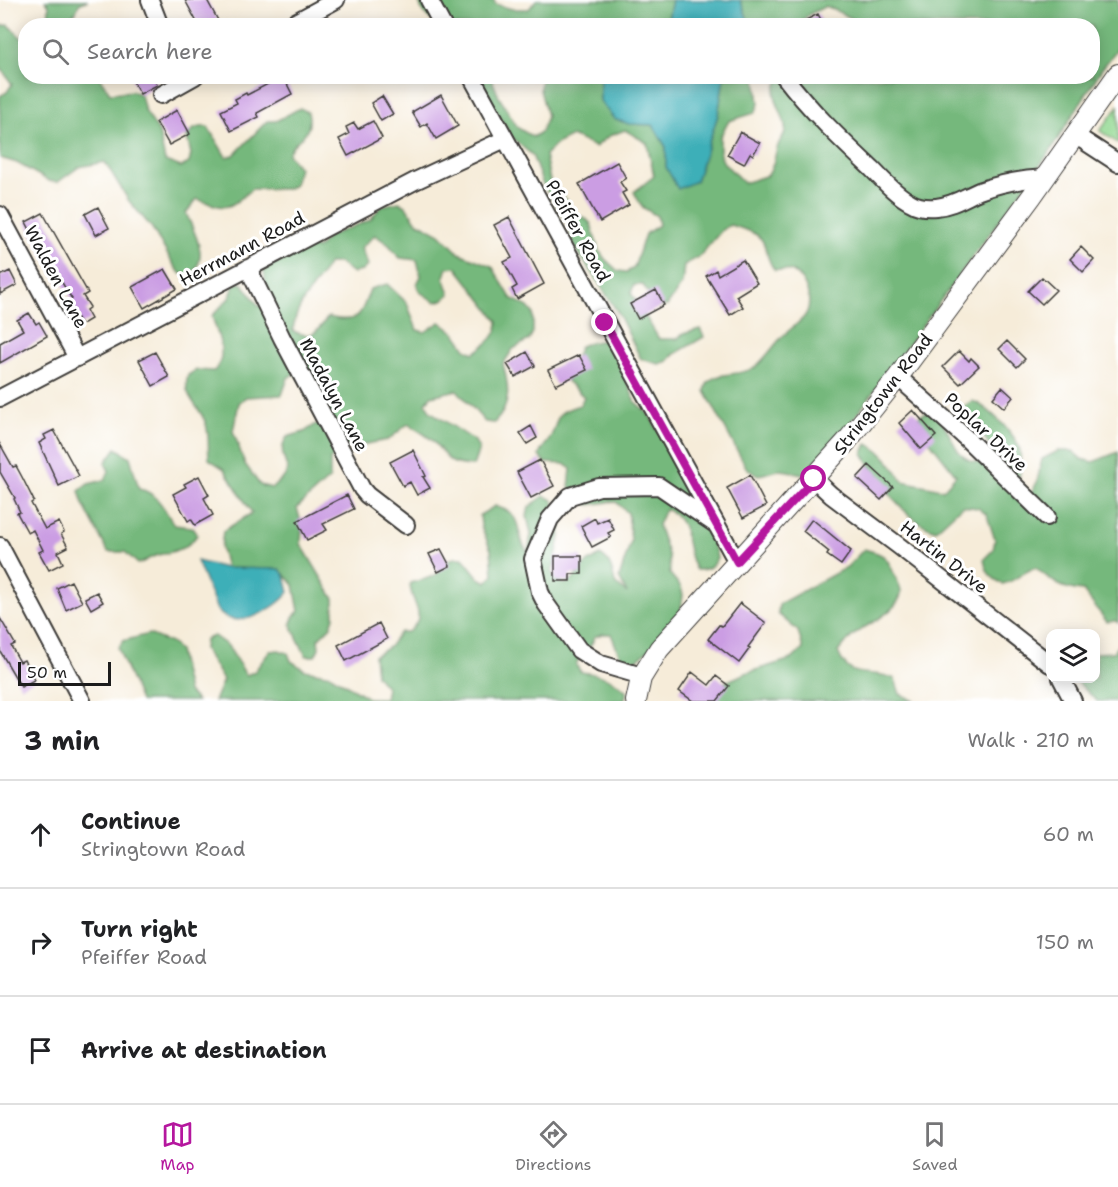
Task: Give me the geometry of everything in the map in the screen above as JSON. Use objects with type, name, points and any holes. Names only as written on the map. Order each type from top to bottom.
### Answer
[{"type":"main road","name":"Stringtown Road","points":[[636,701],[641,678],[659,649],[814,479],[898,377],[1046,178],[1118,74]]},
{"type":"street","points":[[150,0],[157,18]]},
{"type":"street","points":[[303,18],[336,0]]},
{"type":"street","points":[[429,0],[439,18]]},
{"type":"street","points":[[161,95],[181,84]]},
{"type":"street","name":"Pfeiffer Road","points":[[475,84],[737,562]]},
{"type":"street","points":[[790,84],[831,130],[890,186],[907,201],[919,206],[934,208],[948,205],[1000,184],[1019,179],[1046,178]]},
{"type":"street","points":[[1076,135],[1118,163]]},
{"type":"street","name":"Herrmann Road","points":[[0,396],[415,181],[505,139]]},
{"type":"street","name":"Walden Lane","points":[[0,215],[77,358]]},
{"type":"street","name":"Madalyn Lane","points":[[248,268],[282,338],[362,489],[406,525]]},
{"type":"street","name":"Poplar Drive","points":[[898,377],[966,438],[1047,517]]},
{"type":"street","name":"Hartin Drive","points":[[814,479],[831,495],[1046,661]]},
{"type":"street","points":[[641,678],[601,664],[579,650],[540,592],[533,559],[550,519],[570,496],[599,487],[659,486],[718,526]]},
{"type":"street","points":[[0,546],[82,701]]},
{"type":"street","points":[[1064,683],[1073,701]]},
{"type":"green space","points":[[45,0],[88,0],[79,4],[76,12],[69,18],[48,18],[49,5]]},
{"type":"green space","points":[[418,0],[494,0],[495,4],[512,9],[529,9],[536,0],[672,0],[668,18],[429,18],[423,12]]},
{"type":"green space","points":[[740,0],[1118,0],[1118,48],[1100,72],[1100,18],[851,18],[826,6],[805,18],[747,18]]},
{"type":"green space","points":[[8,25],[18,34],[18,84],[104,84],[110,93],[133,91],[141,95],[145,111],[159,132],[165,161],[181,167],[189,163],[191,154],[187,137],[196,128],[208,127],[226,157],[234,155],[267,121],[276,121],[300,108],[308,112],[309,121],[306,132],[288,154],[299,168],[294,185],[287,189],[252,189],[232,205],[227,206],[197,199],[186,213],[199,245],[199,261],[196,269],[190,275],[181,274],[152,228],[129,201],[105,162],[79,167],[58,182],[49,181],[17,163],[0,158],[0,96],[7,92],[12,84],[0,67],[0,26]]},
{"type":"green space","points":[[481,84],[494,84],[518,128],[533,137],[541,132],[547,116],[540,84],[600,84],[600,101],[629,124],[653,125],[666,147],[666,167],[696,181],[718,115],[723,84],[757,84],[759,104],[755,113],[729,121],[720,137],[720,155],[724,163],[744,183],[768,175],[779,143],[785,133],[775,90],[777,84],[1092,84],[1051,150],[831,450],[804,474],[779,470],[759,475],[746,467],[705,391],[707,384],[718,376],[740,373],[755,367],[804,317],[809,299],[802,281],[793,272],[775,270],[758,236],[730,225],[722,230],[699,257],[684,265],[682,284],[667,306],[657,307],[643,285],[634,285],[631,293],[659,339],[677,339],[683,334],[700,329],[704,337],[673,355],[668,361],[659,364],[641,359],[617,311],[574,246],[566,221],[543,185],[532,155],[512,138]],"holes":[[[625,130],[647,143],[654,176],[634,192],[642,207],[657,216],[659,225],[645,234],[634,268],[627,272],[618,271],[599,251],[591,224],[584,217],[575,216],[567,201],[550,181],[545,155],[556,144],[572,136],[595,147],[609,136]]]},
{"type":"green space","points":[[1118,106],[1118,143],[1100,131]]},
{"type":"green space","points":[[399,202],[406,206],[416,221],[440,234],[459,253],[492,266],[511,298],[528,307],[533,313],[533,332],[529,340],[513,349],[503,364],[508,395],[504,410],[494,423],[485,422],[457,390],[431,396],[426,403],[430,411],[475,441],[479,449],[473,466],[452,462],[432,440],[408,424],[388,440],[344,448],[330,459],[330,478],[297,508],[302,526],[301,544],[334,599],[334,617],[331,626],[318,639],[319,648],[315,656],[306,656],[291,625],[293,617],[299,611],[294,585],[280,570],[226,568],[221,548],[223,531],[252,513],[224,469],[209,459],[206,424],[189,395],[188,375],[196,370],[214,371],[218,365],[221,352],[212,316],[230,297],[235,282],[243,284],[259,306],[267,303],[264,269],[310,245],[317,249],[329,236],[370,220],[381,206]],"holes":[[[375,235],[389,245],[400,258],[417,260],[421,276],[417,284],[420,292],[435,302],[443,300],[450,294],[444,277],[447,268],[456,267],[498,321],[496,331],[490,340],[474,353],[466,349],[455,333],[440,322],[425,332],[417,330],[407,303],[387,284],[370,289],[364,306],[352,319],[328,317],[314,333],[305,335],[293,331],[302,304],[329,263],[339,263],[353,273],[362,271],[368,265],[361,248]],[[295,373],[325,418],[304,432],[287,437],[282,449],[288,470],[272,488],[260,485],[245,464],[233,431],[239,403],[246,397],[282,395],[288,378]]]},
{"type":"green space","points":[[605,340],[623,369],[635,402],[648,413],[696,493],[701,518],[717,558],[709,568],[696,570],[683,527],[674,514],[665,509],[658,525],[669,557],[670,574],[681,587],[683,595],[680,616],[665,636],[638,659],[630,661],[621,659],[611,634],[602,634],[594,637],[591,645],[576,665],[581,672],[600,676],[618,684],[627,692],[624,701],[214,701],[223,680],[204,649],[205,639],[214,636],[228,646],[246,675],[254,672],[270,651],[279,650],[288,653],[291,661],[305,670],[331,675],[368,698],[385,698],[387,688],[376,675],[374,656],[389,647],[400,632],[408,632],[418,620],[410,583],[435,575],[449,560],[457,558],[463,558],[479,578],[487,582],[493,575],[491,550],[481,526],[480,515],[495,506],[513,516],[522,543],[528,552],[531,534],[527,516],[529,507],[544,496],[552,499],[561,528],[552,573],[557,581],[565,584],[573,580],[584,565],[600,555],[609,564],[615,583],[627,593],[619,578],[631,541],[628,513],[615,501],[589,505],[569,487],[571,469],[564,464],[546,463],[539,456],[560,414],[580,405],[584,397],[566,380],[580,346]]},
{"type":"green space","points":[[972,401],[985,408],[1000,422],[1018,445],[1021,462],[1018,494],[1029,497],[1037,482],[1042,459],[1058,451],[1073,451],[1081,459],[1093,462],[1118,452],[1118,623],[1116,621],[1107,622],[1083,591],[1068,589],[1057,584],[1036,568],[1003,584],[995,580],[986,568],[984,559],[993,550],[995,540],[987,515],[978,508],[962,506],[936,530],[913,518],[903,509],[876,475],[863,453],[867,444],[883,455],[903,481],[943,490],[956,475],[921,430],[919,416],[929,411],[940,419],[961,454],[974,462],[984,462],[991,447],[963,407]]},
{"type":"green space","points":[[116,448],[130,457],[139,489],[156,498],[174,525],[192,527],[197,535],[188,544],[179,550],[155,556],[138,564],[125,552],[108,552],[83,504],[79,491],[88,484],[105,480],[109,471],[105,463]]},
{"type":"green space","points":[[864,549],[876,552],[887,559],[900,587],[900,598],[892,609],[855,634],[838,652],[843,662],[855,671],[895,679],[900,694],[915,701],[713,701],[711,696],[714,687],[746,673],[792,659],[803,649],[798,631],[778,614],[779,604],[847,567]]},
{"type":"green space","points":[[149,634],[173,644],[179,651],[188,692],[197,701],[140,701],[118,648],[123,641]]},
{"type":"green space","points":[[1118,645],[1118,701],[1097,701],[1078,683],[1100,683],[1100,653],[1113,652]]},
{"type":"water","points":[[672,0],[740,0],[747,18],[668,18]]},
{"type":"water","points":[[600,84],[723,84],[718,115],[696,181],[678,189],[666,167],[666,147],[653,125],[629,124],[614,119],[600,101]]},
{"type":"water","points":[[197,561],[226,568],[280,569],[285,576],[289,592],[265,612],[244,619],[225,617],[217,610]]},
{"type":"building","points":[[185,0],[207,0],[217,18],[195,18]]},
{"type":"building","points":[[134,84],[157,84],[157,85],[140,94]]},
{"type":"building","points":[[268,84],[287,84],[292,94],[257,113],[259,117],[231,131],[221,111],[237,103],[235,99],[246,93],[247,95]]},
{"type":"building","points":[[441,95],[458,126],[436,139],[427,123],[421,127],[412,112]]},
{"type":"building","points":[[382,96],[393,114],[381,121],[371,103]]},
{"type":"building","points":[[177,110],[190,134],[169,145],[156,122]]},
{"type":"building","points":[[373,121],[382,138],[348,156],[339,139],[349,134],[346,127],[354,123],[358,129]]},
{"type":"building","points":[[740,132],[760,143],[753,155],[750,153],[744,164],[727,155]]},
{"type":"building","points":[[617,162],[626,178],[620,182],[626,191],[622,193],[629,205],[600,222],[579,184]]},
{"type":"building","points":[[98,207],[109,228],[96,235],[85,214]]},
{"type":"building","points":[[43,213],[88,293],[83,296],[90,307],[86,310],[91,319],[81,325],[75,315],[72,317],[64,304],[72,299],[61,281],[58,282],[26,222]]},
{"type":"building","points":[[509,217],[544,284],[517,299],[512,289],[517,286],[504,262],[512,258],[494,225]]},
{"type":"building","points":[[1081,247],[1094,260],[1083,272],[1070,259]]},
{"type":"building","points":[[743,260],[757,283],[736,296],[743,307],[730,315],[706,276],[716,270],[718,275]]},
{"type":"building","points":[[165,269],[177,289],[144,308],[132,287]]},
{"type":"building","points":[[10,271],[17,285],[0,294],[0,276]]},
{"type":"building","points":[[1042,277],[1056,290],[1042,304],[1028,291]]},
{"type":"building","points":[[656,290],[664,305],[638,319],[630,304]]},
{"type":"building","points":[[29,313],[36,324],[39,322],[47,336],[0,363],[0,343],[23,330],[17,320]]},
{"type":"building","points":[[1007,341],[1025,359],[1017,367],[999,349]]},
{"type":"building","points":[[959,351],[969,361],[971,358],[979,366],[960,384],[943,367]]},
{"type":"building","points":[[155,352],[169,377],[153,386],[139,360]]},
{"type":"building","points":[[527,352],[535,366],[515,377],[507,364]]},
{"type":"building","points":[[579,355],[587,370],[556,385],[548,370]]},
{"type":"building","points":[[1002,387],[1013,397],[1004,408],[993,398]]},
{"type":"building","points":[[913,410],[936,436],[921,449],[899,423]]},
{"type":"building","points":[[531,426],[537,438],[527,444],[520,433]]},
{"type":"building","points":[[54,430],[79,476],[59,486],[39,443],[46,439],[44,435]]},
{"type":"building","points":[[0,444],[13,467],[16,466],[22,477],[34,501],[31,503],[45,529],[59,522],[64,532],[61,534],[68,547],[58,552],[63,563],[49,570],[39,552],[43,550],[33,530],[28,533],[17,513],[20,512],[15,498],[0,472]]},
{"type":"building","points":[[413,450],[426,476],[423,477],[430,488],[417,495],[410,482],[403,486],[390,462]]},
{"type":"building","points":[[540,460],[554,486],[531,498],[517,472]]},
{"type":"building","points":[[869,465],[893,487],[881,500],[857,478]]},
{"type":"building","points":[[750,475],[766,506],[743,518],[727,488]]},
{"type":"building","points":[[199,476],[209,495],[204,498],[213,515],[195,525],[191,519],[188,521],[173,494],[186,487],[184,484]]},
{"type":"building","points":[[347,495],[354,509],[323,524],[327,530],[307,540],[297,521]]},
{"type":"building","points":[[595,518],[597,523],[608,518],[614,530],[608,533],[611,537],[592,547],[581,526]]},
{"type":"building","points":[[812,519],[851,551],[841,565],[827,555],[829,552],[803,531]]},
{"type":"building","points":[[441,549],[450,566],[438,572],[429,554]]},
{"type":"building","points":[[555,556],[582,556],[582,574],[570,574],[570,581],[555,581]]},
{"type":"building","points":[[71,581],[82,602],[66,610],[57,588]]},
{"type":"building","points":[[97,592],[103,602],[91,609],[85,598]]},
{"type":"building","points":[[740,603],[766,623],[739,663],[708,639],[719,625],[722,626]]},
{"type":"building","points":[[0,618],[15,644],[11,646],[20,662],[24,660],[34,680],[21,687],[0,651]]},
{"type":"building","points":[[379,623],[387,639],[346,661],[338,645]]},
{"type":"building","points":[[692,672],[709,685],[716,676],[729,686],[717,701],[693,701],[679,691]]},
{"type":"route","points":[[605,323],[737,562],[814,479]]}]
